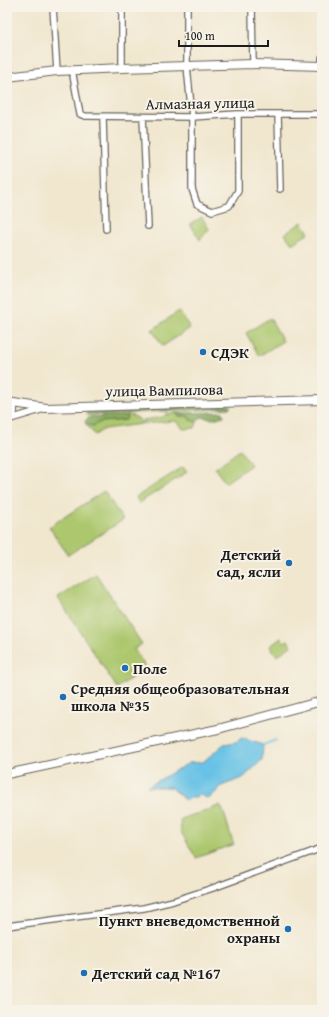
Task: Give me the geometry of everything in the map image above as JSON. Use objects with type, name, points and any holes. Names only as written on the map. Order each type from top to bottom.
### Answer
[{"type":"street","points":[[53,7],[57,71]]},
{"type":"street","points":[[122,7],[122,68]]},
{"type":"street","points":[[187,7],[188,66],[192,117],[192,189],[197,204],[212,211],[228,206],[238,191],[238,114]]},
{"type":"street","points":[[252,7],[253,64]]},
{"type":"street","points":[[322,58],[322,70]]},
{"type":"street","points":[[7,77],[57,71],[122,68],[253,64],[322,66]]},
{"type":"street","name":"Алмазная улица","points":[[72,70],[80,114],[85,116],[192,117],[238,114],[322,114]]},
{"type":"street","points":[[278,114],[280,189]]},
{"type":"street","points":[[103,117],[106,229]]},
{"type":"street","points":[[143,117],[148,226]]},
{"type":"street","name":"улица Вампилова","points":[[7,402],[46,408],[322,400]]},
{"type":"street","points":[[7,402],[12,407],[13,412],[7,420]]},
{"type":"street","points":[[7,420],[46,408]]},
{"type":"street","points":[[7,774],[218,728],[322,701]]},
{"type":"street","points":[[7,926],[144,908],[173,901],[322,848]]},
{"type":"green space","points":[[202,217],[209,229],[200,240],[190,224]]},
{"type":"green space","points":[[302,222],[309,233],[292,244],[285,234]]},
{"type":"green space","points":[[179,311],[190,328],[163,346],[152,330]]},
{"type":"green space","points":[[270,318],[283,341],[259,356],[246,333]]},
{"type":"green space","points":[[230,405],[230,408],[87,415],[86,413],[90,410]]},
{"type":"green space","points":[[223,412],[224,416],[213,419],[201,417],[197,422],[190,420],[188,416],[178,416],[176,413]]},
{"type":"green space","points":[[176,413],[178,416],[188,416],[190,420],[197,422],[195,428],[183,429],[178,422],[172,421],[144,424],[143,420],[163,417],[166,414]]},
{"type":"green space","points":[[128,415],[138,418],[142,424],[104,429],[95,435],[86,424],[93,426],[100,422],[126,420]]},
{"type":"green space","points":[[128,415],[126,420],[100,422],[93,426],[86,424],[85,421],[90,417]]},
{"type":"green space","points":[[240,450],[251,465],[225,483],[215,468]]},
{"type":"green space","points":[[183,467],[187,472],[139,503],[136,497]]},
{"type":"green space","points":[[104,491],[123,520],[68,555],[49,527]]},
{"type":"green space","points":[[96,574],[142,644],[134,649],[146,668],[117,688],[58,598]]},
{"type":"green space","points":[[281,638],[284,642],[288,640],[291,646],[277,656],[270,646]]},
{"type":"green space","points":[[220,805],[234,844],[196,858],[181,832],[180,820]]},
{"type":"water","points":[[242,738],[263,745],[262,760],[243,778],[221,786],[208,799],[201,795],[185,800],[170,787],[147,787],[189,763],[203,762],[224,744],[236,742]]},
{"type":"waterway","points":[[263,745],[276,740]]},
{"type":"place","name":"СДЭК","points":[[203,352]]},
{"type":"place","name":"Детский сад, ясли","points":[[289,563]]},
{"type":"place","name":"Поле","points":[[125,668]]},
{"type":"place","name":"Средняя общеобразовательная школа №35","points":[[63,697]]},
{"type":"place","name":"Пункт вневедомственной охраны","points":[[288,929]]},
{"type":"place","name":"Детский сад №167","points":[[84,973]]}]
